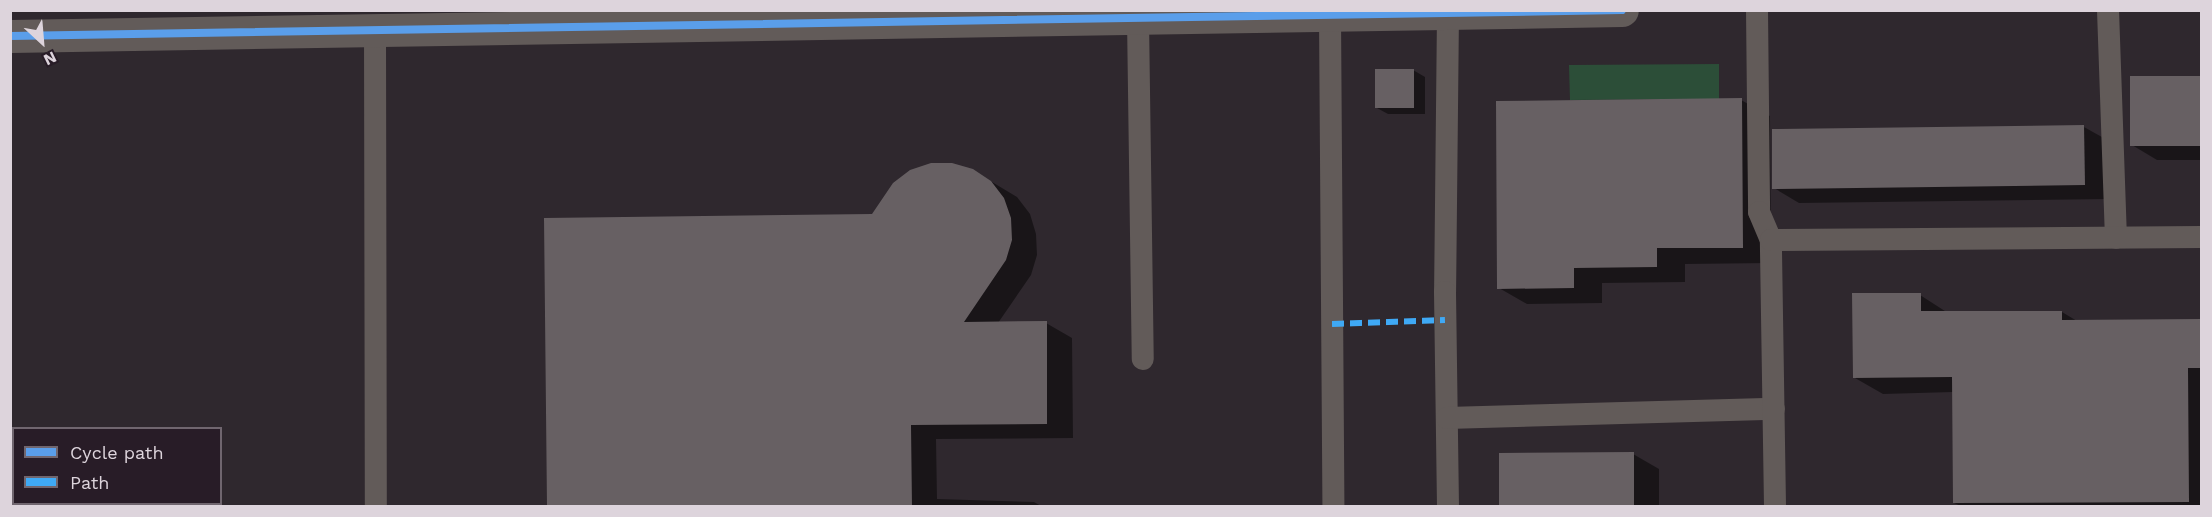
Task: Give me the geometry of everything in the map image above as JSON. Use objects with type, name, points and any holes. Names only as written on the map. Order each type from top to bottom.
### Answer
[{"type":"street","points":[[10,36],[375,30],[474,20],[522,19],[1138,19],[1622,10]]},
{"type":"lane","points":[[1757,10],[1760,212],[1771,240],[1775,507]]},
{"type":"lane","points":[[2108,10],[2116,238]]},
{"type":"lane","points":[[1448,13],[1445,292],[1448,507]]},
{"type":"lane","points":[[1330,15],[1334,507]]},
{"type":"lane","points":[[1138,19],[1143,359]]},
{"type":"lane","points":[[375,30],[376,507]]},
{"type":"lane","points":[[1771,240],[2202,237]]},
{"type":"lane","points":[[1447,418],[1774,409]]},
{"type":"green space","points":[[1719,64],[1719,99],[1570,100],[1569,65]]},
{"type":"building","points":[[1375,69],[1414,69],[1414,108],[1375,108]]},
{"type":"building","points":[[2130,76],[2202,76],[2202,146],[2130,146]]},
{"type":"building","points":[[1742,98],[1743,248],[1657,248],[1657,267],[1574,268],[1574,288],[1497,289],[1496,101]]},
{"type":"building","points":[[2084,125],[2085,185],[1772,189],[1772,129]]},
{"type":"building","points":[[931,163],[952,163],[973,169],[991,181],[1004,198],[1011,218],[1012,240],[1006,260],[964,322],[1047,321],[1047,424],[911,425],[912,507],[547,507],[544,218],[872,214],[893,183],[910,170]]},
{"type":"building","points":[[1852,293],[1921,293],[1921,311],[2062,311],[2062,320],[2202,319],[2202,368],[2188,368],[2189,502],[1953,503],[1952,377],[1853,378]]},
{"type":"building","points":[[1634,452],[1634,507],[1499,507],[1499,453]]},
{"type":"marked path","points":[[1332,324],[1445,320]]},
{"type":"cycle path","points":[[10,36],[1622,10]]}]
